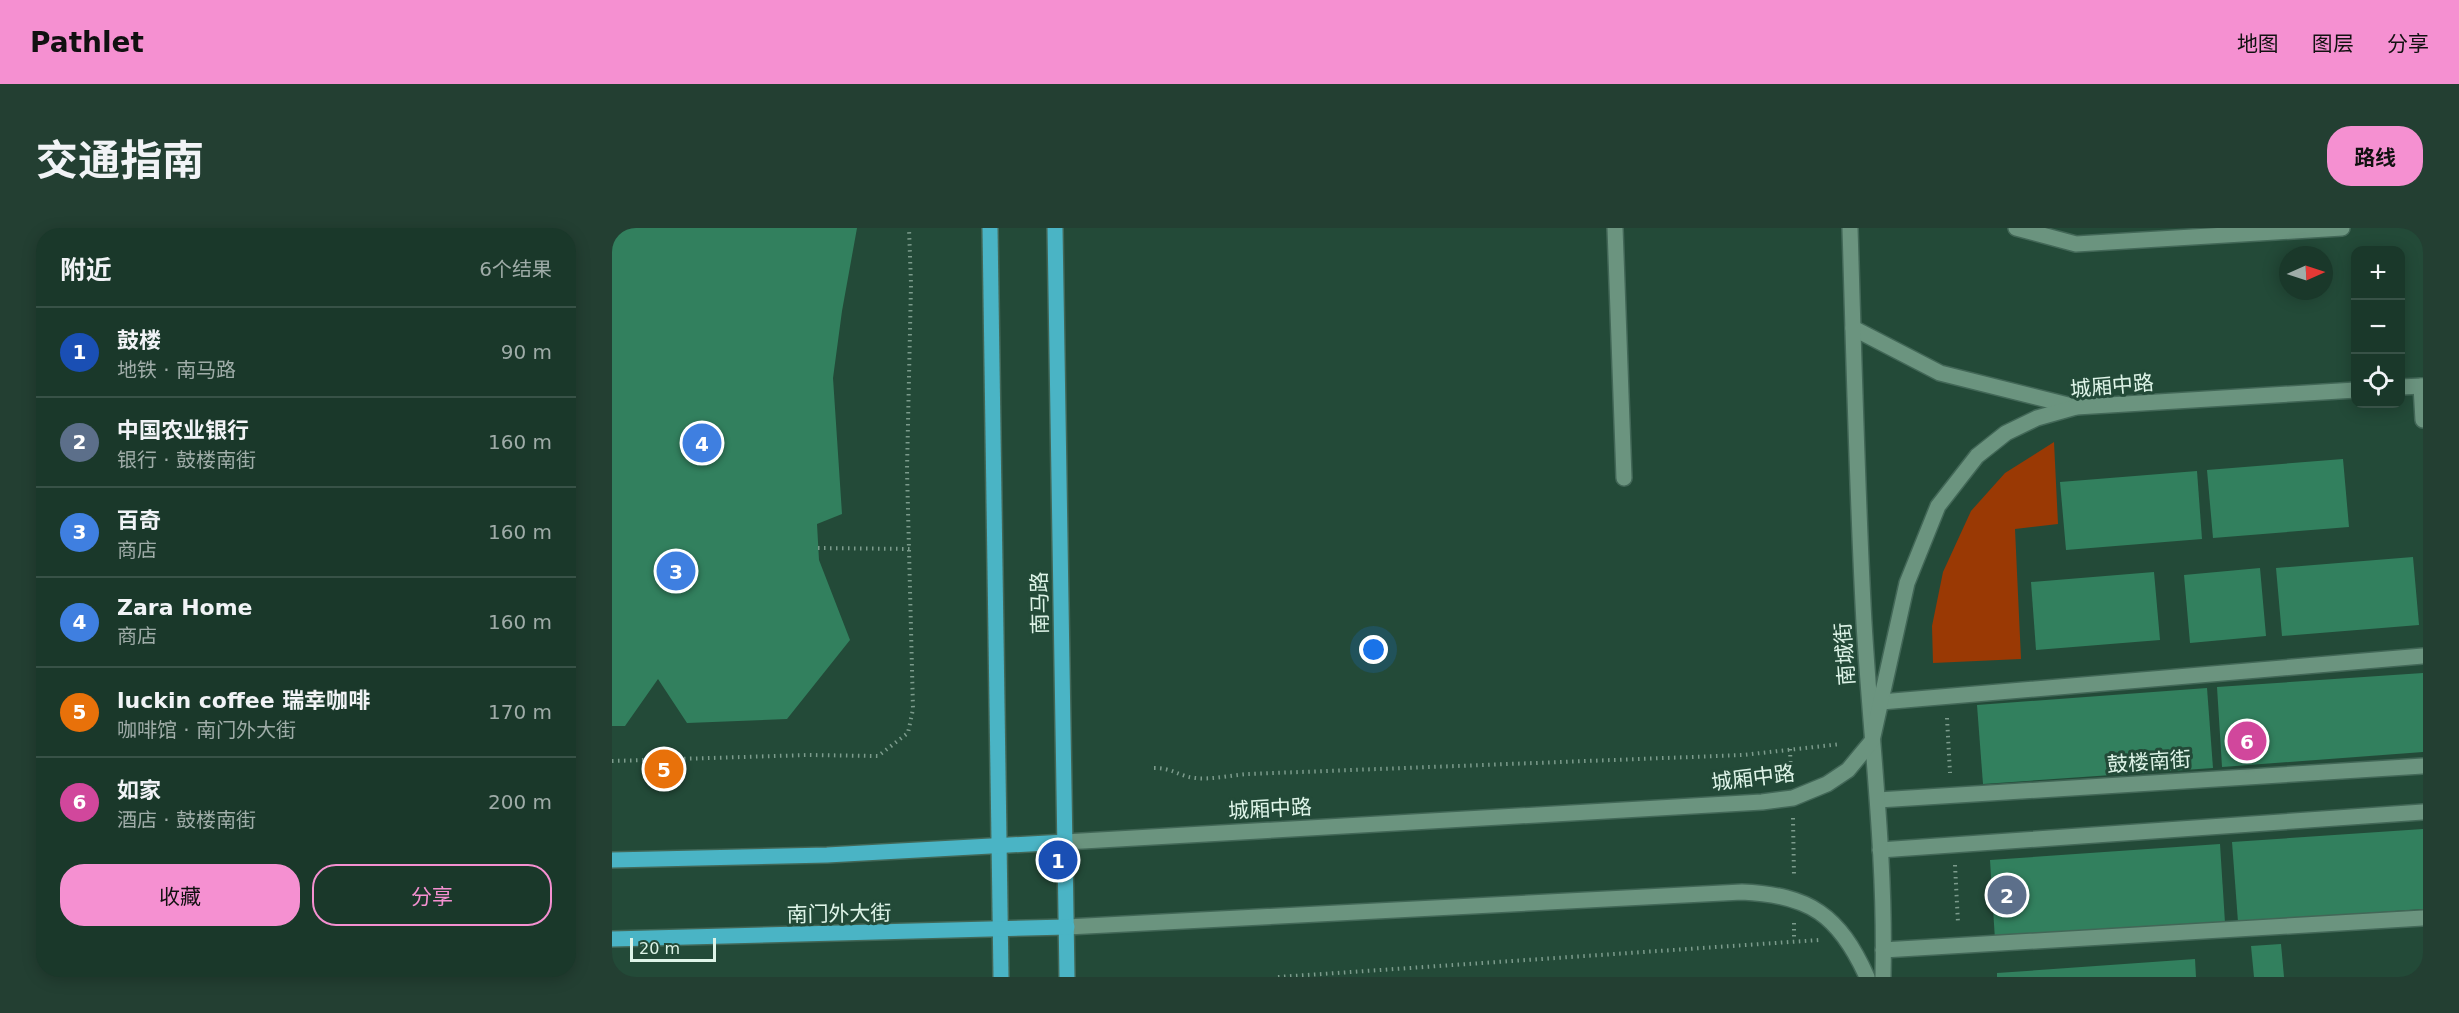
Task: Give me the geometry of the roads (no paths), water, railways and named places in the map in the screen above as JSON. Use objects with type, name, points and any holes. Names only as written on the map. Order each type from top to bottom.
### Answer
[{"type":"main road","points":[[990,228],[1000,977]]},
{"type":"main road","name":"南马路","points":[[1055,228],[1067,977]]},
{"type":"main road","points":[[1615,228],[1624,478]]},
{"type":"main road","name":"南城街","points":[[1850,228],[1859,524],[1872,741],[1878,800],[1883,977]]},
{"type":"main road","points":[[2016,228],[2076,244],[2342,228]]},
{"type":"main road","points":[[1853,328],[1940,374],[2076,407]]},
{"type":"main road","points":[[2405,387],[2422,386],[2423,420]]},
{"type":"main road","name":"城厢中路","points":[[1065,842],[1708,806],[1793,798],[1827,784],[1848,770],[1872,741],[1907,583],[1938,506],[1977,456],[2006,433],[2037,418],[2076,407],[2351,390]]},
{"type":"main road","points":[[1881,702],[2423,656]]},
{"type":"main road","name":"鼓楼南街","points":[[1878,800],[2423,766]]},
{"type":"main road","points":[[1880,850],[2423,812]]},
{"type":"main road","points":[[612,860],[827,855],[1065,842]]},
{"type":"main road","points":[[1067,927],[1742,892],[1769,893],[1817,910],[1837,927],[1850,944],[1867,977]]},
{"type":"main road","points":[[1883,950],[2423,918]]},
{"type":"main road","name":"南门外大街","points":[[612,939],[1067,927]]},
{"type":"place","name":"Zara Home","points":[[702,443]]},
{"type":"place","name":"百奇","points":[[676,571]]},
{"type":"place","name":"如家","points":[[2247,741]]},
{"type":"place","name":"luckin coffee 瑞幸咖啡","points":[[664,769]]},
{"type":"place","name":"鼓楼","points":[[1058,860]]},
{"type":"place","name":"中国农业银行","points":[[2007,895]]}]
